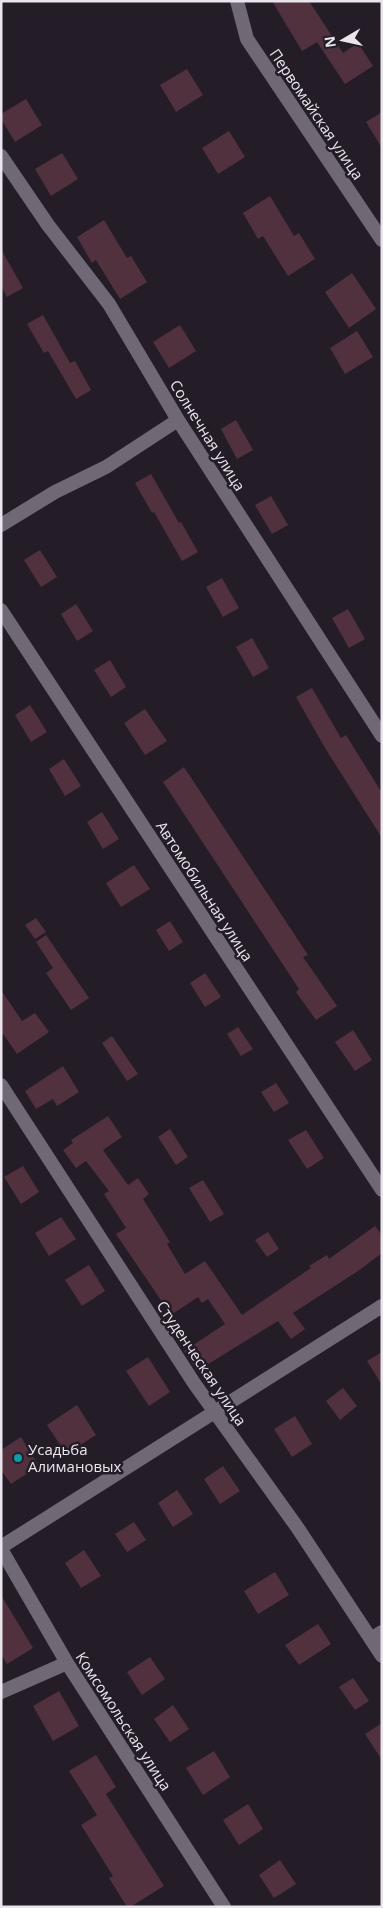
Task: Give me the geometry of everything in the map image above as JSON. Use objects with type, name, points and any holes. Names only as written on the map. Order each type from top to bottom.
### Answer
[{"type":"street","name":"Первомайская улица","points":[[237,1],[247,39],[382,240]]},
{"type":"street","name":"Солнечная улица","points":[[1,156],[48,225],[108,304],[178,420],[382,736]]},
{"type":"street","points":[[1,525],[55,492],[106,467],[178,420]]},
{"type":"street","name":"Автомобильная улица","points":[[1,610],[382,1190]]},
{"type":"street","name":"Студенческая улица","points":[[1,1085],[214,1412],[376,1636],[382,1656]]},
{"type":"street","points":[[1,1548],[382,1306]]},
{"type":"street","name":"Комсомольская улица","points":[[1,1548],[67,1663],[224,1907]]},
{"type":"street","points":[[1,1692],[67,1663]]},
{"type":"building","points":[[272,1],[309,1],[343,53],[358,43],[373,66],[345,84],[317,42],[302,51]]},
{"type":"building","points":[[187,69],[203,95],[176,112],[160,85]]},
{"type":"building","points":[[26,99],[42,125],[15,142],[1,119],[1,114]]},
{"type":"building","points":[[382,112],[382,148],[366,122]]},
{"type":"building","points":[[229,131],[245,157],[218,174],[202,148]]},
{"type":"building","points":[[62,153],[78,179],[51,196],[35,169]]},
{"type":"building","points":[[270,196],[294,236],[299,233],[315,259],[288,276],[263,236],[258,239],[243,213]]},
{"type":"building","points":[[104,220],[127,258],[131,256],[147,282],[120,299],[96,260],[92,263],[77,237]]},
{"type":"building","points":[[1,249],[23,288],[7,297],[1,286]]},
{"type":"building","points":[[352,273],[376,309],[349,328],[325,292]]},
{"type":"building","points":[[43,315],[70,363],[75,361],[91,390],[76,399],[48,351],[44,353],[27,324]]},
{"type":"building","points":[[180,325],[196,351],[169,368],[153,342]]},
{"type":"building","points":[[357,331],[373,357],[345,374],[330,348]]},
{"type":"building","points":[[236,420],[253,450],[237,459],[221,429]]},
{"type":"building","points":[[151,474],[198,552],[182,561],[135,483]]},
{"type":"building","points":[[271,496],[288,525],[272,534],[255,505]]},
{"type":"building","points":[[40,550],[57,577],[41,587],[24,560]]},
{"type":"building","points":[[222,578],[239,608],[223,617],[206,587]]},
{"type":"building","points":[[76,604],[93,631],[77,641],[61,614]]},
{"type":"building","points":[[348,609],[365,639],[349,648],[332,618]]},
{"type":"building","points":[[252,638],[269,668],[253,677],[236,647]]},
{"type":"building","points":[[110,660],[126,687],[111,697],[94,670]]},
{"type":"building","points":[[312,688],[341,738],[346,735],[382,793],[382,838],[325,748],[296,697]]},
{"type":"building","points":[[30,705],[47,732],[31,742],[15,715]]},
{"type":"building","points":[[145,709],[167,741],[145,755],[124,723]]},
{"type":"building","points":[[64,759],[81,786],[65,796],[49,769]]},
{"type":"building","points":[[184,767],[308,955],[303,957],[337,1006],[316,1020],[296,992],[299,989],[163,782]]},
{"type":"building","points":[[102,812],[119,839],[103,849],[87,822]]},
{"type":"building","points":[[134,865],[150,889],[121,907],[106,883]]},
{"type":"building","points":[[36,918],[46,932],[35,939],[25,925]]},
{"type":"building","points":[[170,921],[183,942],[169,951],[156,930]]},
{"type":"building","points":[[46,935],[89,998],[71,1010],[46,973],[53,968],[36,942]]},
{"type":"building","points":[[205,973],[221,997],[205,1007],[190,983]]},
{"type":"building","points":[[1,990],[22,1021],[35,1013],[49,1032],[17,1054],[1,1031]]},
{"type":"building","points":[[238,1027],[253,1049],[241,1056],[227,1034]]},
{"type":"building","points":[[353,1030],[372,1060],[355,1071],[335,1042]]},
{"type":"building","points":[[112,1036],[138,1074],[127,1081],[102,1043]]},
{"type":"building","points":[[63,1066],[79,1092],[57,1106],[53,1099],[36,1109],[25,1091]]},
{"type":"building","points":[[276,1083],[289,1103],[274,1112],[261,1092]]},
{"type":"building","points":[[108,1116],[122,1137],[103,1150],[128,1185],[138,1178],[149,1194],[143,1199],[170,1242],[167,1244],[185,1274],[205,1261],[242,1315],[311,1268],[309,1266],[327,1255],[329,1259],[375,1226],[382,1235],[382,1253],[358,1271],[293,1313],[305,1329],[291,1339],[278,1321],[197,1371],[184,1351],[225,1324],[208,1299],[202,1303],[198,1297],[171,1315],[116,1234],[126,1228],[104,1194],[109,1191],[86,1161],[76,1168],[63,1150],[73,1143],[71,1140]]},
{"type":"building","points":[[170,1129],[188,1157],[176,1165],[158,1137]]},
{"type":"building","points":[[306,1130],[324,1158],[307,1169],[288,1140]]},
{"type":"building","points":[[23,1166],[39,1192],[21,1204],[4,1177]]},
{"type":"building","points":[[203,1180],[224,1214],[210,1222],[189,1188]]},
{"type":"building","points":[[61,1217],[76,1239],[49,1256],[35,1233]]},
{"type":"building","points":[[268,1232],[279,1249],[267,1257],[255,1240]]},
{"type":"building","points":[[89,1265],[105,1291],[82,1306],[65,1280]]},
{"type":"building","points":[[382,1352],[382,1385],[367,1361]]},
{"type":"building","points":[[148,1357],[170,1392],[149,1406],[126,1371]]},
{"type":"building","points":[[343,1388],[357,1406],[340,1420],[326,1401]]},
{"type":"building","points":[[77,1405],[96,1435],[66,1454],[47,1425]]},
{"type":"building","points":[[295,1416],[312,1444],[292,1457],[274,1429]]},
{"type":"building","name":"Усадьба Алимановых","points":[[21,1437],[39,1466],[11,1484],[1,1470],[1,1450]]},
{"type":"building","points":[[223,1466],[240,1491],[220,1504],[204,1479]]},
{"type":"building","points":[[177,1490],[193,1514],[173,1527],[158,1503]]},
{"type":"building","points":[[134,1522],[146,1540],[127,1552],[115,1534]]},
{"type":"building","points":[[84,1550],[101,1576],[81,1588],[65,1563]]},
{"type":"building","points":[[275,1572],[289,1595],[258,1614],[244,1591]]},
{"type":"building","points":[[1,1595],[33,1648],[7,1664],[1,1654]]},
{"type":"building","points":[[318,1624],[331,1644],[299,1665],[285,1645]]},
{"type":"building","points":[[150,1657],[165,1679],[142,1695],[127,1672]]},
{"type":"building","points":[[353,1678],[369,1701],[355,1710],[339,1687]]},
{"type":"building","points":[[59,1691],[79,1726],[53,1741],[33,1706]]},
{"type":"building","points":[[173,1705],[189,1729],[170,1742],[154,1719]]},
{"type":"building","points":[[382,1723],[382,1760],[365,1734]]},
{"type":"building","points":[[214,1751],[230,1777],[203,1795],[186,1768]]},
{"type":"building","points":[[96,1755],[116,1787],[106,1794],[164,1886],[130,1907],[127,1907],[109,1878],[113,1876],[81,1825],[97,1815],[69,1771]]},
{"type":"building","points":[[248,1804],[263,1829],[239,1845],[223,1820]]},
{"type":"building","points":[[280,1860],[296,1884],[274,1898],[259,1875]]},
{"type":"place","name":"Усадьба Алимановых","points":[[18,1458]]}]
